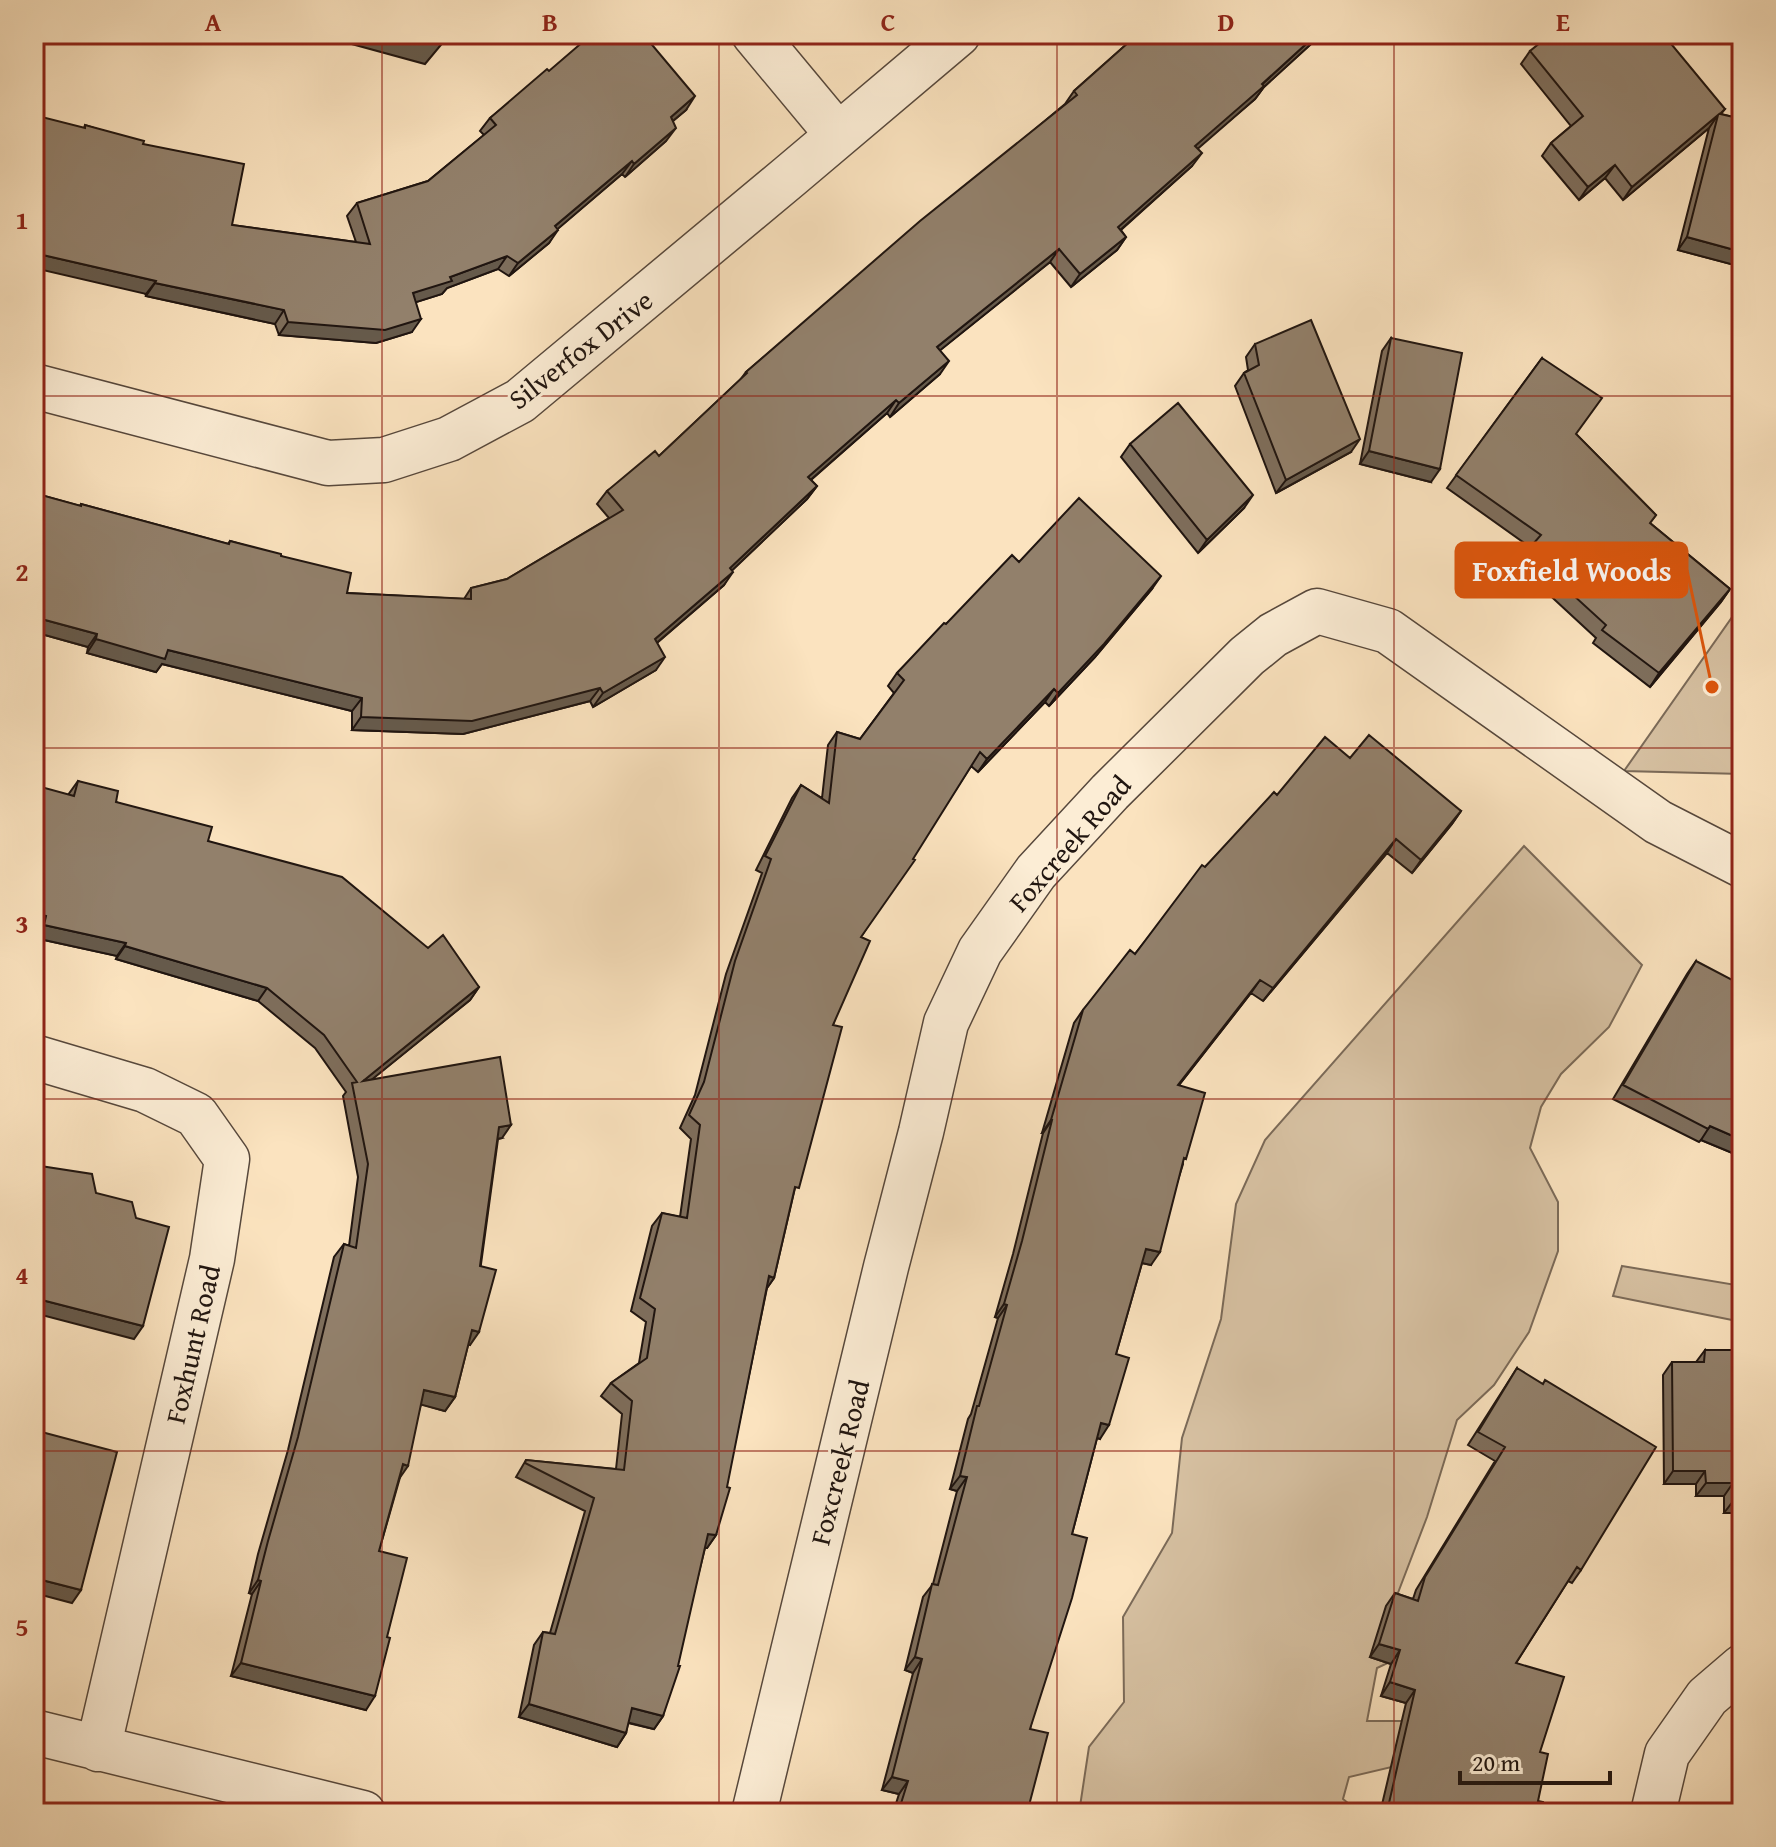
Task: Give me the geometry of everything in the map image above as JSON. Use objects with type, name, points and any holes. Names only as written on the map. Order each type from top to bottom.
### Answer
[{"type":"street","points":[[754,34],[838,135]]},
{"type":"street","name":"Silverfox Drive","points":[[34,386],[328,463],[384,460],[449,439],[520,401],[958,34]]},
{"type":"street","name":"Foxcreek Road","points":[[754,1813],[946,1023],[980,951],[1036,872],[1110,792],[1247,656],[1273,635],[1317,611],[1388,631],[1658,822],[1742,865]]},
{"type":"street","name":"Foxhunt Road","points":[[34,1057],[145,1090],[196,1115],[227,1159],[212,1259],[98,1749]]},
{"type":"street","points":[[1653,1813],[1667,1754],[1707,1697],[1742,1667]]},
{"type":"street","points":[[34,1732],[363,1813]]},
{"type":"shaded area","points":[[1742,603],[1742,774],[1624,771]]},
{"type":"shaded area","points":[[1524,846],[1642,965],[1609,1027],[1561,1074],[1541,1107],[1530,1148],[1558,1202],[1558,1251],[1529,1332],[1494,1385],[1457,1420],[1427,1517],[1396,1598],[1407,1654],[1377,1668],[1367,1721],[1404,1721],[1396,1766],[1349,1777],[1343,1799],[1360,1813],[1079,1813],[1089,1747],[1124,1702],[1123,1617],[1172,1533],[1182,1438],[1221,1319],[1236,1204],[1265,1140]]},
{"type":"shaded area","points":[[1622,1266],[1742,1286],[1742,1322],[1613,1296]]},
{"type":"building","points":[[421,34],[447,34],[442,40]]},
{"type":"building","points":[[592,34],[643,34],[695,96],[671,117],[676,128],[555,226],[558,230],[518,263],[507,256],[450,277],[452,281],[413,293],[421,319],[385,330],[288,322],[284,310],[34,253],[34,115],[85,128],[85,125],[144,141],[143,144],[244,164],[232,225],[370,244],[357,203],[428,181],[496,125],[490,118]]},
{"type":"building","points":[[1138,34],[1317,34],[1262,84],[1264,86],[1195,146],[1202,153],[1118,227],[1126,237],[1080,274],[1059,249],[937,347],[949,361],[899,403],[896,400],[808,477],[817,486],[730,568],[733,572],[655,639],[665,657],[603,693],[600,688],[472,721],[361,717],[362,698],[168,650],[165,659],[96,639],[97,634],[34,617],[34,493],[351,573],[347,593],[471,599],[471,588],[507,579],[623,510],[607,491],[655,451],[659,456],[746,372],[920,221],[1077,95],[1074,91]]},
{"type":"building","points":[[1551,34],[1663,34],[1725,109],[1720,114],[1742,119],[1742,252],[1687,237],[1718,115],[1632,187],[1615,165],[1588,187],[1551,143],[1583,116],[1530,51]]},
{"type":"building","points":[[1311,320],[1360,439],[1286,480],[1244,373],[1259,365],[1255,344]]},
{"type":"building","points":[[1391,338],[1462,353],[1440,469],[1369,451]]},
{"type":"building","points":[[1542,358],[1602,398],[1576,434],[1656,515],[1650,523],[1730,589],[1659,673],[1602,630],[1606,625],[1526,552],[1541,535],[1456,475]]},
{"type":"building","points":[[1178,403],[1253,495],[1207,540],[1130,444]]},
{"type":"building","points":[[1079,498],[1161,576],[1058,693],[1054,689],[987,759],[980,752],[915,860],[861,937],[870,941],[833,1025],[842,1027],[799,1188],[795,1187],[774,1278],[769,1276],[727,1487],[730,1488],[716,1535],[708,1534],[680,1666],[663,1716],[632,1708],[626,1733],[529,1704],[543,1632],[555,1634],[594,1498],[525,1463],[526,1460],[624,1470],[632,1401],[611,1383],[647,1358],[655,1309],[640,1298],[662,1213],[687,1218],[700,1125],[689,1115],[704,1082],[735,961],[771,859],[765,856],[801,785],[829,803],[837,732],[860,739],[904,680],[897,673],[1012,555],[1019,562]]},
{"type":"building","points":[[1369,735],[1461,811],[1421,860],[1396,839],[1273,988],[1260,980],[1178,1085],[1205,1093],[1184,1158],[1160,1252],[1146,1249],[1116,1354],[1129,1358],[1109,1425],[1101,1423],[1072,1534],[1087,1538],[1072,1598],[1030,1729],[1048,1733],[1027,1813],[898,1813],[908,1781],[892,1777],[922,1659],[915,1657],[932,1584],[938,1585],[967,1477],[960,1476],[977,1406],[1007,1305],[1004,1304],[1051,1120],[1083,1010],[1130,950],[1135,954],[1202,865],[1205,867],[1274,792],[1277,795],[1325,737],[1350,758]]},
{"type":"building","points":[[78,781],[118,791],[116,802],[212,827],[208,841],[342,877],[428,948],[443,935],[479,987],[363,1081],[500,1057],[511,1125],[499,1127],[480,1266],[496,1270],[479,1332],[472,1330],[455,1397],[424,1390],[408,1466],[403,1464],[379,1551],[407,1558],[375,1696],[241,1663],[261,1581],[258,1580],[298,1437],[344,1244],[356,1248],[368,1164],[352,1083],[357,1082],[324,1035],[267,988],[125,946],[126,943],[44,925],[46,916],[34,913],[34,785],[74,796]]},
{"type":"building","points":[[1696,961],[1742,985],[1742,1140],[1710,1126],[1708,1129],[1623,1085]]},
{"type":"building","points":[[34,1165],[92,1174],[96,1193],[132,1202],[136,1218],[169,1227],[143,1326],[34,1298]]},
{"type":"building","points":[[1705,1350],[1742,1350],[1742,1500],[1734,1500],[1733,1483],[1706,1483],[1705,1471],[1673,1471],[1672,1362],[1704,1362]]},
{"type":"building","points":[[1517,1368],[1543,1384],[1545,1380],[1656,1447],[1581,1570],[1577,1567],[1516,1663],[1564,1677],[1540,1752],[1548,1754],[1538,1801],[1543,1802],[1541,1813],[1407,1813],[1409,1808],[1389,1803],[1415,1690],[1390,1682],[1400,1650],[1379,1644],[1395,1593],[1418,1601],[1425,1577],[1505,1447],[1478,1432]]},
{"type":"building","points":[[34,1430],[117,1452],[81,1590],[34,1578]]},
{"type":"place","name":"Foxfield Woods","points":[[1712,687]]}]
